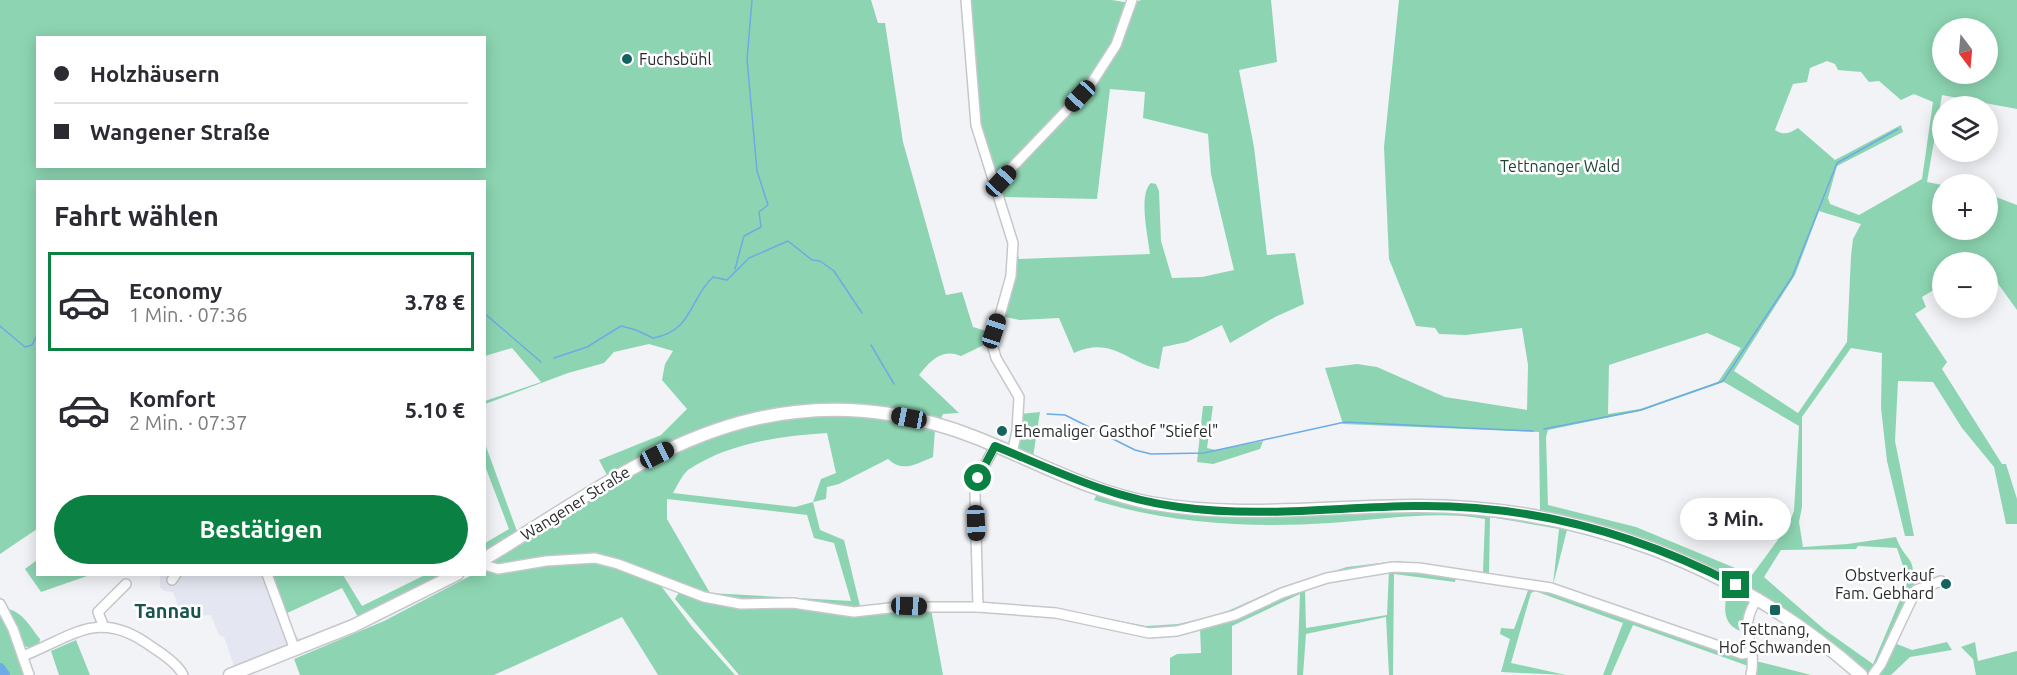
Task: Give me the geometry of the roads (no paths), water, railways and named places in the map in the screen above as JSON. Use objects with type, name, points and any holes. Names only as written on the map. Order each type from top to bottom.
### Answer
[{"type":"main road","name":"Wangener Straße","points":[[486,558],[651,458],[703,434],[752,419],[821,410],[881,413],[920,420],[995,446],[1100,490],[1180,507],[1259,512],[1447,506],[1541,517],[1598,530],[1645,545],[1702,568],[1758,598],[1811,633],[1861,675]]},
{"type":"main road","points":[[231,675],[353,626],[452,576]]},
{"type":"street","points":[[966,0],[976,125],[996,184],[1014,252],[1011,276],[992,344],[994,354],[1019,396],[1019,416],[1012,453]]},
{"type":"street","points":[[996,184],[1089,87],[1116,45],[1132,0]]},
{"type":"street","points":[[978,607],[975,494],[978,478],[995,446]]},
{"type":"street","points":[[486,566],[498,569],[563,559],[595,558],[723,602],[793,603],[854,612],[898,607],[978,607],[1056,613],[1149,633],[1177,631],[1235,615],[1282,593],[1327,578],[1393,567],[1419,568],[1551,588],[1742,654],[1752,652]]},
{"type":"street","points":[[268,576],[295,650]]},
{"type":"street","points":[[1873,675],[1881,664],[1917,590],[1941,581]]},
{"type":"street","points":[[79,631],[126,584]]},
{"type":"street","points":[[1751,675],[1754,659],[1746,635],[1746,621],[1749,609],[1758,598]]},
{"type":"street","points":[[0,604],[29,675]]},
{"type":"street","points":[[98,612],[103,625]]},
{"type":"street","points":[[23,656],[79,631],[103,625],[139,637],[183,675]]},
{"type":"waterway","points":[[735,269],[744,236],[761,227],[759,212],[768,205],[757,171],[747,59],[752,0]]},
{"type":"waterway","points":[[1544,429],[1641,410],[1723,381],[1792,277],[1837,163],[1898,129]]},
{"type":"waterway","points":[[554,358],[587,347],[621,326],[653,338],[666,334],[676,329],[683,321],[713,277],[727,280],[749,258],[788,241],[812,260],[820,261],[834,271],[862,313]]},
{"type":"waterway","points":[[486,315],[541,362]]},
{"type":"waterway","points":[[0,326],[25,347],[32,345],[36,337]]},
{"type":"waterway","points":[[871,345],[894,384]]},
{"type":"waterway","points":[[1047,414],[1065,415],[1135,450],[1151,454],[1204,453],[1345,422],[1533,431]]},
{"type":"waterway","points":[[0,668],[5,675]]},
{"type":"place","name":"Fuchsbühl","points":[[627,59]]},
{"type":"place","name":"Ehemaliger Gasthof \"Stiefel\"","points":[[1002,431]]},
{"type":"place","name":"Obstverkauf Fam. Gebhard","points":[[1946,584]]},
{"type":"place","name":"Tettnang, Hof Schwanden","points":[[1775,610]]},
{"type":"district","name":"Tannau","points":[[168,610]]},
{"type":"park label","name":"Tettnanger Wald","points":[[1560,166]]}]
